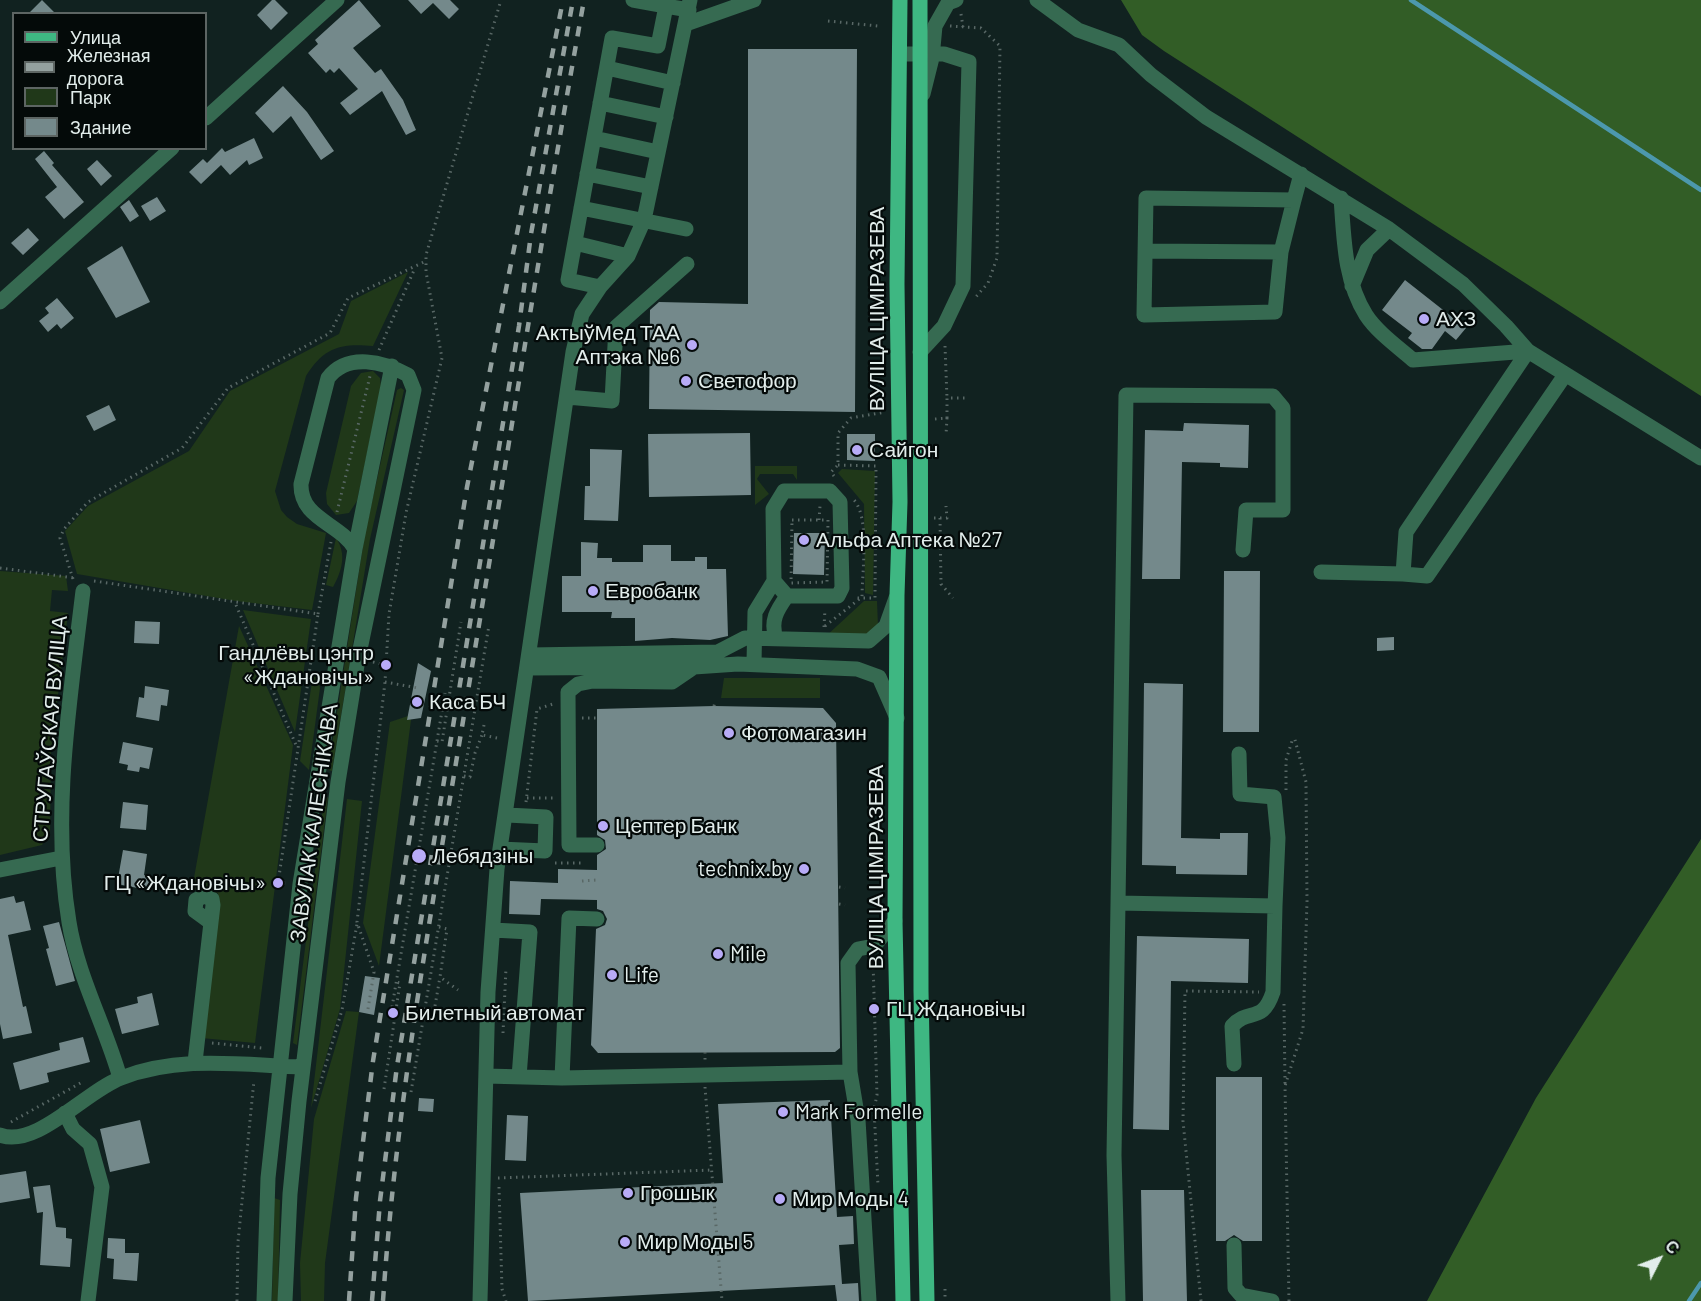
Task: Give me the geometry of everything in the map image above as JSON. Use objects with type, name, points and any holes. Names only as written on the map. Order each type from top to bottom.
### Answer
[{"type":"main road","name":"ВУЛІЦА ЦІМІРАЗЕВА","points":[[900,0],[897,296],[900,502],[897,595],[895,921],[903,1301]]},
{"type":"main road","name":"ВУЛІЦА ЦІМІРАЗЕВА","points":[[920,0],[926,54],[919,109],[921,991],[927,1301]]},
{"type":"street","points":[[207,117],[337,0]]},
{"type":"street","points":[[633,0],[667,3],[688,11],[754,0]]},
{"type":"street","points":[[926,54],[934,26],[948,3],[956,0]]},
{"type":"street","points":[[1037,0],[1078,30],[1119,45],[1151,75],[1206,117],[1341,198],[1389,230],[1463,284],[1528,351],[1701,458]]},
{"type":"street","points":[[600,287],[568,280],[612,38],[658,46],[667,3]]},
{"type":"street","points":[[480,1301],[491,1179],[486,1076],[493,930],[500,849],[507,815],[567,397],[582,314],[600,287],[628,256],[644,220],[688,11]]},
{"type":"street","points":[[900,54],[944,54],[969,63],[963,286],[944,326],[920,352]]},
{"type":"street","points":[[606,68],[673,83]]},
{"type":"street","points":[[600,103],[666,117]]},
{"type":"street","points":[[594,138],[658,152]]},
{"type":"street","points":[[0,302],[170,150]]},
{"type":"street","points":[[587,174],[651,187]]},
{"type":"street","points":[[1294,200],[1146,198],[1144,315],[1275,312],[1281,252],[1301,174]]},
{"type":"street","points":[[1341,198],[1346,257],[1352,286],[1367,316],[1413,360],[1528,351]]},
{"type":"street","points":[[581,208],[686,229]]},
{"type":"street","points":[[1352,286],[1367,250],[1389,230]]},
{"type":"street","points":[[575,243],[628,256]]},
{"type":"street","points":[[1145,251],[1281,252]]},
{"type":"street","points":[[567,397],[612,401],[616,327],[687,264]]},
{"type":"street","points":[[1403,574],[1406,532],[1528,351]]},
{"type":"street","points":[[355,549],[349,539],[312,512],[301,490],[326,384],[333,371],[364,361],[392,366]]},
{"type":"street","name":"ЗАВУЛАК КАЛЕСНІКАВА","points":[[264,1301],[268,1178],[300,884],[355,549],[392,366],[408,375],[413,383],[413,399],[357,670],[338,782],[290,1194],[285,1301]]},
{"type":"street","points":[[1321,572],[1427,576],[1565,375]]},
{"type":"street","points":[[1118,1301],[1114,1155],[1126,395],[1273,396],[1283,408],[1283,510],[1246,510],[1243,550]]},
{"type":"street","points":[[754,664],[755,612],[774,580],[773,509],[784,491],[830,491],[840,502],[842,588],[838,596],[787,596]]},
{"type":"street","points":[[774,580],[787,596]]},
{"type":"street","points":[[528,661],[718,652],[745,638],[869,641],[886,626],[897,595]]},
{"type":"street","points":[[776,638],[773,629],[775,612],[787,596]]},
{"type":"street","name":"СТРУГАЎСКАЯ ВУЛІЦА","points":[[82,597],[63,780],[61,858],[69,924],[120,1078]]},
{"type":"street","points":[[528,661],[694,667],[754,664],[825,666],[871,672],[879,677],[897,718]]},
{"type":"street","points":[[597,845],[568,845],[568,692],[578,684],[593,681],[672,682],[694,667]]},
{"type":"street","points":[[1234,1064],[1232,1026],[1239,1018],[1259,1014],[1268,1005],[1273,992],[1278,838],[1274,797],[1240,794],[1239,754]]},
{"type":"street","points":[[500,849],[545,851],[546,816],[507,815]]},
{"type":"street","points":[[0,870],[61,858]]},
{"type":"street","points":[[1118,903],[1275,906]]},
{"type":"street","points":[[562,1078],[569,918],[597,919]]},
{"type":"street","points":[[195,1062],[210,921]]},
{"type":"street","points":[[869,1301],[858,1120],[850,1072],[848,963],[858,949],[874,946],[895,921]]},
{"type":"street","points":[[493,930],[530,933],[519,1077]]},
{"type":"street","points":[[0,1135],[15,1139],[34,1132],[65,1113],[87,1095],[120,1078],[195,1062],[303,1067]]},
{"type":"street","points":[[486,1076],[562,1078],[850,1072]]},
{"type":"street","points":[[65,1113],[73,1129],[90,1144],[102,1187],[88,1301]]},
{"type":"street","points":[[1234,1245],[1234,1288],[1241,1295],[1272,1301]]},
{"type":"path","points":[[314,1104],[342,1010],[357,922],[385,682],[389,614],[406,513],[439,372],[442,348],[426,261],[501,0]]},
{"type":"path","points":[[828,21],[878,26]]},
{"type":"path","points":[[82,597],[72,578],[60,538],[64,529],[88,502],[182,448],[228,388],[330,333],[348,298],[426,261]]},
{"type":"path","points":[[278,883],[296,747],[333,528],[374,363],[416,266]]},
{"type":"path","points":[[946,435],[947,398],[966,398]]},
{"type":"path","points":[[933,420],[947,418]]},
{"type":"path","points":[[838,465],[876,466],[875,598],[862,597]]},
{"type":"path","points":[[933,518],[947,518],[946,506]]},
{"type":"path","points":[[940,518],[941,584],[954,598]]},
{"type":"path","points":[[792,520],[828,520],[827,582],[791,583],[792,520]]},
{"type":"path","points":[[0,568],[236,604],[318,614]]},
{"type":"path","points":[[236,604],[296,747]]},
{"type":"path","points":[[437,741],[442,742],[461,622]]},
{"type":"path","points":[[411,1092],[489,625]]},
{"type":"path","points":[[385,682],[418,688]]},
{"type":"path","points":[[391,1013],[445,693]]},
{"type":"path","points":[[522,815],[537,709],[559,702]]},
{"type":"path","points":[[582,718],[597,718]]},
{"type":"path","points":[[464,776],[470,777],[484,725]]},
{"type":"path","points":[[482,735],[497,738]]},
{"type":"path","points":[[1289,1301],[1285,1086],[1303,1029],[1307,902],[1306,782],[1294,736]]},
{"type":"path","points":[[582,880],[597,880]]},
{"type":"path","points":[[839,887],[845,888]]},
{"type":"path","points":[[839,904],[845,905]]},
{"type":"path","points":[[357,922],[374,972],[368,1009]]},
{"type":"path","points":[[435,1006],[447,929],[439,927]]},
{"type":"path","points":[[440,977],[458,990]]},
{"type":"path","points":[[384,1089],[400,983],[396,982]]},
{"type":"path","points":[[1201,1301],[1183,1121],[1185,991],[1273,992]]},
{"type":"path","points":[[705,1052],[705,1060]]},
{"type":"path","points":[[237,1301],[238,1242],[254,1080]]},
{"type":"path","points":[[705,1088],[722,1301]]},
{"type":"path","points":[[501,1301],[505,1299],[502,1289],[491,1179],[712,1170]]},
{"type":"path","points":[[945,1289],[945,1301]]},
{"type":"green space","points":[[1121,0],[1701,0],[1701,396],[1164,51],[1142,35]]},
{"type":"green space","points":[[408,272],[373,346],[352,345],[334,349],[320,359],[306,376],[275,491],[281,510],[287,517],[297,524],[326,533],[312,610],[236,601],[77,574],[65,531],[88,506],[189,451],[230,391],[339,334],[351,301]]},
{"type":"green space","points":[[373,371],[380,378],[381,387],[357,501],[349,513],[336,515],[327,504],[326,493],[351,386],[361,373]]},
{"type":"green space","points":[[401,388],[404,390],[370,539],[332,771],[328,770],[365,533],[397,390]]},
{"type":"green space","points":[[755,466],[797,466],[797,480],[793,474],[760,474],[757,479],[769,494],[755,505]]},
{"type":"green space","points":[[842,469],[875,471],[873,595],[865,593],[864,504],[838,473]]},
{"type":"green space","points":[[336,538],[341,550],[342,563],[333,587],[326,585]]},
{"type":"green space","points":[[0,571],[66,576],[68,591],[52,590],[50,611],[68,613],[51,752],[50,834],[42,845],[0,855]]},
{"type":"green space","points":[[864,601],[877,601],[878,626],[868,635],[825,637]]},
{"type":"green space","points":[[243,610],[311,619],[295,732]]},
{"type":"green space","points":[[239,626],[293,745],[255,1043],[201,1038],[218,893],[192,889]]},
{"type":"green space","points":[[313,675],[317,675],[320,688],[309,770],[300,761]]},
{"type":"green space","points":[[724,678],[820,678],[820,698],[721,698]]},
{"type":"green space","points":[[408,716],[411,720],[379,966],[363,923],[390,722]]},
{"type":"green space","points":[[328,797],[297,1045],[293,1043],[324,799]]},
{"type":"green space","points":[[347,799],[362,801],[340,1009],[311,1108]]},
{"type":"green space","points":[[1701,839],[1701,1301],[1427,1301],[1536,1098]]},
{"type":"green space","points":[[346,1011],[359,1012],[325,1263],[324,1301],[301,1301],[300,1263],[314,1119]]},
{"type":"green space","points":[[274,1198],[280,1200],[278,1301],[272,1301]]},
{"type":"building","points":[[42,0],[54,12],[30,12]]},
{"type":"building","points":[[272,0],[275,0],[288,13],[271,30],[257,15]]},
{"type":"building","points":[[359,0],[381,26],[353,48],[375,73],[381,69],[403,100],[416,130],[406,135],[382,91],[350,115],[340,103],[358,89],[339,68],[334,73],[330,69],[326,73],[308,53],[318,44],[315,40]]},
{"type":"building","points":[[408,0],[450,0],[459,9],[449,19],[433,3],[421,14]]},
{"type":"building","points":[[748,49],[857,49],[855,412],[649,409],[650,310],[659,302],[748,304]]},
{"type":"building","points":[[283,86],[307,112],[334,151],[321,160],[291,116],[273,133],[255,113]]},
{"type":"building","points":[[254,138],[263,158],[249,165],[247,160],[230,175],[221,165],[201,184],[189,172],[203,159],[207,163],[222,148],[225,152]]},
{"type":"building","points":[[44,151],[54,163],[52,165],[84,202],[64,219],[45,197],[57,187],[35,159]]},
{"type":"building","points":[[97,160],[112,176],[101,186],[87,169]]},
{"type":"building","points":[[157,197],[166,211],[150,221],[141,206]]},
{"type":"building","points":[[129,200],[139,216],[130,222],[120,207]]},
{"type":"building","points":[[28,228],[39,240],[23,255],[11,243]]},
{"type":"building","points":[[122,246],[150,302],[116,318],[87,268]]},
{"type":"building","name":"АХЗ","points":[[1405,280],[1466,328],[1456,340],[1445,331],[1432,349],[1422,349],[1408,338],[1412,333],[1382,310]]},
{"type":"building","points":[[57,298],[74,318],[61,329],[57,324],[48,332],[39,321],[49,313],[45,308]]},
{"type":"building","points":[[109,405],[116,420],[94,431],[86,416]]},
{"type":"building","points":[[1184,423],[1249,425],[1248,468],[1220,467],[1220,463],[1182,462],[1180,579],[1142,579],[1145,430],[1183,431]]},
{"type":"building","points":[[750,433],[751,495],[649,497],[648,434]]},
{"type":"building","points":[[847,434],[875,434],[875,461],[847,460]]},
{"type":"building","points":[[590,449],[622,450],[618,521],[584,520],[585,486],[590,486]]},
{"type":"building","points":[[794,533],[825,533],[824,575],[793,574]]},
{"type":"building","points":[[581,542],[598,543],[597,558],[612,558],[612,562],[643,562],[643,545],[671,545],[671,561],[695,561],[695,557],[707,557],[707,569],[726,569],[728,636],[710,640],[672,638],[635,641],[635,618],[611,618],[612,612],[562,612],[562,576],[581,576]]},
{"type":"building","points":[[1224,571],[1260,571],[1259,732],[1223,732]]},
{"type":"building","points":[[135,621],[160,622],[159,644],[134,643]]},
{"type":"building","points":[[1394,637],[1394,650],[1377,651],[1377,638]]},
{"type":"building","name":"Каса БЧ","points":[[418,663],[431,671],[421,718],[407,720]]},
{"type":"building","points":[[1144,683],[1183,684],[1181,838],[1220,839],[1220,833],[1248,833],[1247,875],[1176,874],[1176,866],[1142,865]]},
{"type":"building","points":[[145,686],[169,690],[167,706],[161,705],[159,721],[136,717],[139,697],[144,698]]},
{"type":"building","points":[[714,706],[823,708],[836,723],[840,1048],[835,1052],[598,1053],[591,1045],[596,929],[605,925],[607,919],[603,911],[597,909],[597,900],[541,899],[540,915],[509,914],[510,881],[558,883],[558,869],[597,870],[597,855],[606,849],[605,840],[597,835],[597,709]]},
{"type":"building","points":[[123,742],[153,748],[149,769],[140,767],[139,772],[127,770],[128,765],[119,763]]},
{"type":"building","points":[[123,802],[148,805],[146,830],[120,828]]},
{"type":"building","points":[[123,850],[147,854],[144,875],[151,876],[148,890],[117,884]]},
{"type":"building","points":[[14,896],[16,903],[24,901],[31,930],[8,935],[23,1007],[26,1006],[32,1033],[3,1039],[0,1024],[0,899]]},
{"type":"building","points":[[59,922],[75,981],[56,986],[46,949],[49,948],[43,926]]},
{"type":"building","points":[[1137,936],[1249,939],[1248,983],[1171,981],[1169,1130],[1133,1129]]},
{"type":"building","points":[[365,976],[380,978],[374,1015],[359,1012]]},
{"type":"building","points":[[152,993],[159,1025],[122,1034],[115,1009],[138,1003],[137,997]]},
{"type":"building","points":[[83,1037],[90,1062],[47,1073],[49,1082],[20,1090],[13,1063],[60,1050],[59,1043]]},
{"type":"building","points":[[1216,1077],[1262,1077],[1262,1241],[1243,1241],[1234,1235],[1225,1241],[1216,1241]]},
{"type":"building","points":[[419,1098],[434,1099],[433,1112],[418,1111]]},
{"type":"building","points":[[830,1100],[837,1217],[853,1216],[854,1244],[839,1245],[842,1284],[858,1283],[859,1301],[837,1301],[835,1285],[528,1301],[520,1193],[723,1183],[718,1104]]},
{"type":"building","points":[[507,1115],[528,1116],[526,1161],[505,1160]]},
{"type":"building","points":[[140,1120],[150,1163],[110,1172],[100,1129]]},
{"type":"building","points":[[26,1171],[30,1198],[0,1203],[0,1175]]},
{"type":"building","points":[[50,1185],[56,1227],[66,1228],[66,1238],[72,1239],[70,1267],[40,1265],[43,1212],[37,1213],[33,1187]]},
{"type":"building","points":[[1141,1190],[1184,1190],[1187,1301],[1143,1301]]},
{"type":"building","points":[[108,1238],[125,1239],[125,1253],[139,1253],[137,1281],[113,1279],[114,1259],[107,1258]]},
{"type":"waterway","points":[[1411,0],[1701,190]]},
{"type":"waterway","points":[[1689,1301],[1701,1283]]},
{"type":"railway","points":[[349,1301],[356,1198],[373,1061],[467,487],[563,0]]},
{"type":"railway","points":[[372,1301],[380,1201],[397,1066],[519,326],[531,234],[573,0]]},
{"type":"railway","points":[[383,1301],[398,1145],[431,911],[584,0]]},
{"type":"place","name":"АХЗ","points":[[1424,319]]},
{"type":"place","name":"АктыўМед ТАА Аптэка №6","points":[[692,345]]},
{"type":"place","name":"Светофор","points":[[686,381]]},
{"type":"place","name":"Сайгон","points":[[857,450]]},
{"type":"place","name":"Альфа Аптека №27","points":[[804,540]]},
{"type":"place","name":"Евробанк","points":[[593,591]]},
{"type":"place","name":"Гандлёвы цэнтр «Ждановічы»","points":[[386,665]]},
{"type":"place","name":"Каса БЧ","points":[[417,702]]},
{"type":"place","name":"Фотомагазин","points":[[729,733]]},
{"type":"place","name":"Цептер Банк","points":[[603,826]]},
{"type":"place","name":"Лебядзіны","points":[[419,856]]},
{"type":"place","name":"technix.by","points":[[804,869]]},
{"type":"place","name":"ГЦ «Ждановічы»","points":[[278,883]]},
{"type":"place","name":"Mile","points":[[718,954]]},
{"type":"place","name":"Life","points":[[612,975]]},
{"type":"place","name":"ГЦ Ждановічы","points":[[874,1009]]},
{"type":"place","name":"Билетный автомат","points":[[393,1013]]},
{"type":"place","name":"Mark Formelle","points":[[783,1112]]},
{"type":"place","name":"Грошык","points":[[628,1193]]},
{"type":"place","name":"Мир Моды 4","points":[[780,1199]]},
{"type":"place","name":"Мир Моды 5","points":[[625,1242]]}]
